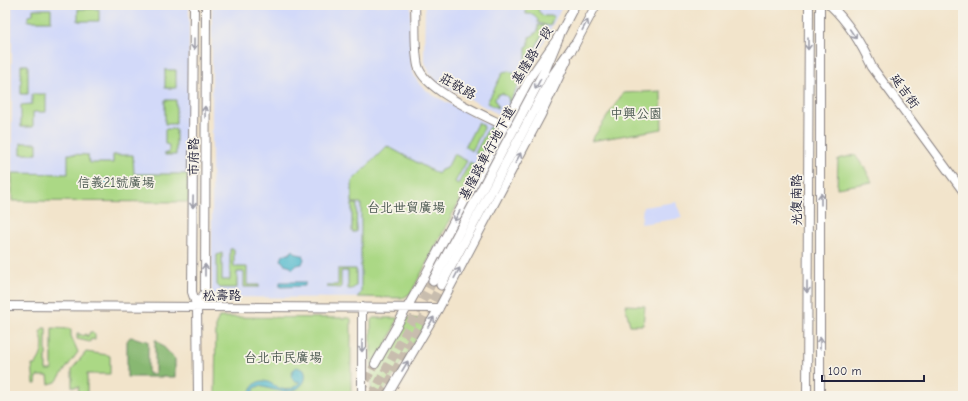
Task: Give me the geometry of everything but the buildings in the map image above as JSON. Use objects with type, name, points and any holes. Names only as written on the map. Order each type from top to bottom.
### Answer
[{"type":"main road","name":"市府路","points":[[194,5],[192,292],[197,307],[198,396]]},
{"type":"main road","name":"市府路","points":[[197,307],[204,292],[206,5]]},
{"type":"main road","name":"莊敬路","points":[[415,5],[418,67],[423,77],[434,88],[505,126]]},
{"type":"main road","name":"基隆路一段","points":[[375,364],[408,307],[531,76],[559,36],[575,5]]},
{"type":"main road","points":[[387,396],[439,308],[540,117],[574,45],[596,5]]},
{"type":"main road","name":"光復南路","points":[[807,396],[809,5]]},
{"type":"main road","name":"光復南路","points":[[820,5],[820,396]]},
{"type":"main road","name":"延吉街","points":[[830,5],[841,16],[854,35],[872,67],[963,191]]},
{"type":"main road","name":"基隆路車行地下道","points":[[559,36],[545,70],[437,283],[553,75],[574,45]]},
{"type":"main road","name":"松壽路","points":[[5,306],[439,308]]},
{"type":"main road","points":[[362,307],[362,396]]},
{"type":"shaded area","points":[[12,5],[189,5],[189,174],[133,174],[133,155],[113,163],[88,163],[88,155],[68,154],[68,174],[12,173]]},
{"type":"shaded area","points":[[212,5],[411,5],[410,59],[413,73],[420,85],[433,95],[490,125],[496,132],[411,293],[403,298],[212,296]]},
{"type":"shaded area","points":[[425,5],[563,5],[507,112],[500,115],[439,83],[431,76],[424,60]]},
{"type":"shaded area","points":[[676,202],[682,218],[641,224],[643,207]]},
{"type":"green space","points":[[526,5],[537,5],[539,12],[544,16],[554,16],[550,26],[538,23],[538,20],[532,14],[526,14]]},
{"type":"green space","points":[[33,9],[51,9],[51,21],[28,21],[28,16],[33,14]]},
{"type":"green space","points":[[78,9],[99,9],[99,21],[78,21]]},
{"type":"green space","points":[[538,25],[545,26],[546,28],[530,58],[532,59],[530,63],[526,61],[526,47],[529,45],[529,37],[538,31]]},
{"type":"green space","points":[[21,65],[28,65],[28,94],[21,94]]},
{"type":"green space","points":[[521,69],[526,70],[509,103],[508,97],[502,93],[497,95],[495,99],[498,108],[487,103],[503,72],[509,71],[517,75]]},
{"type":"green space","points":[[165,70],[176,70],[176,88],[165,88]]},
{"type":"green space","name":"中興公園","points":[[661,91],[662,129],[591,141],[623,93]]},
{"type":"green space","points":[[32,94],[46,94],[46,112],[33,112],[33,127],[21,127],[21,105],[32,104]]},
{"type":"green space","points":[[165,100],[176,100],[176,124],[165,124]]},
{"type":"green space","points":[[478,122],[483,125],[484,128],[472,151],[465,147]]},
{"type":"green space","points":[[489,127],[494,130],[480,155],[475,153]]},
{"type":"green space","points":[[165,129],[176,129],[176,155],[165,155],[165,153],[169,153],[169,145],[165,144]]},
{"type":"green space","points":[[21,143],[37,143],[37,154],[21,154]]},
{"type":"green space","name":"台北世貿廣場","points":[[387,146],[438,174],[441,170],[447,168],[454,154],[467,161],[455,182],[458,184],[470,162],[476,166],[411,293],[403,298],[357,297],[361,293],[361,203],[352,203],[352,181]]},
{"type":"green space","name":"信義21號廣場","points":[[68,154],[88,155],[89,163],[113,163],[113,155],[133,155],[134,174],[189,174],[189,202],[12,201],[12,173],[68,174]]},
{"type":"green space","points":[[855,155],[866,170],[872,182],[837,188],[838,159]]},
{"type":"green space","points":[[352,204],[357,204],[356,232],[352,232]]},
{"type":"green space","points":[[230,249],[234,249],[234,267],[247,267],[247,285],[259,285],[259,287],[244,287],[244,272],[237,272],[237,288],[220,288],[217,285],[217,255],[222,253],[222,280],[230,280]]},
{"type":"green space","points":[[338,269],[356,269],[356,286],[352,289],[348,289],[348,271],[341,271],[341,288],[327,287],[327,285],[338,285]]},
{"type":"green space","points":[[625,305],[645,306],[643,325],[630,325]]},
{"type":"green space","name":"台北市民廣場","points":[[219,317],[350,318],[351,396],[215,396],[216,324]]},
{"type":"green space","points":[[373,318],[398,318],[378,365],[407,318],[428,320],[381,396],[371,396],[371,320]]},
{"type":"green space","points":[[43,328],[46,328],[46,370],[52,370],[52,328],[71,329],[71,336],[78,352],[56,382],[49,384],[48,376],[37,376],[36,384],[34,384],[32,365],[35,365],[40,357],[43,345],[40,332]]},
{"type":"green space","points":[[90,332],[95,334],[95,340],[91,339],[90,342],[77,339],[77,333],[79,333],[79,336],[81,334],[83,336],[86,334],[87,337]]},
{"type":"green space","points":[[130,337],[148,341],[148,374],[155,374],[155,340],[157,340],[175,359],[175,377],[127,377],[127,341]]},
{"type":"green space","points":[[86,352],[110,356],[110,374],[87,374],[87,396],[77,396],[79,387],[72,387],[72,369]]},
{"type":"water","points":[[105,179],[109,183],[107,188],[92,187],[91,183],[94,180]]},
{"type":"water","points":[[293,250],[297,254],[302,255],[304,259],[302,264],[297,265],[293,269],[284,264],[281,260],[283,255],[289,254]]},
{"type":"water","points":[[280,282],[305,282],[305,286],[280,287]]},
{"type":"water","points":[[297,367],[304,370],[305,378],[304,382],[294,390],[283,392],[259,386],[255,388],[252,396],[243,396],[248,393],[256,383],[262,381],[266,381],[284,389],[294,387],[300,382],[295,381],[291,377],[293,370]]},
{"type":"tunnel","points":[[372,396],[433,281]]},
{"type":"tunnel","points":[[382,396],[441,285]]},
{"type":"tunnel","points":[[361,391],[375,364]]}]
